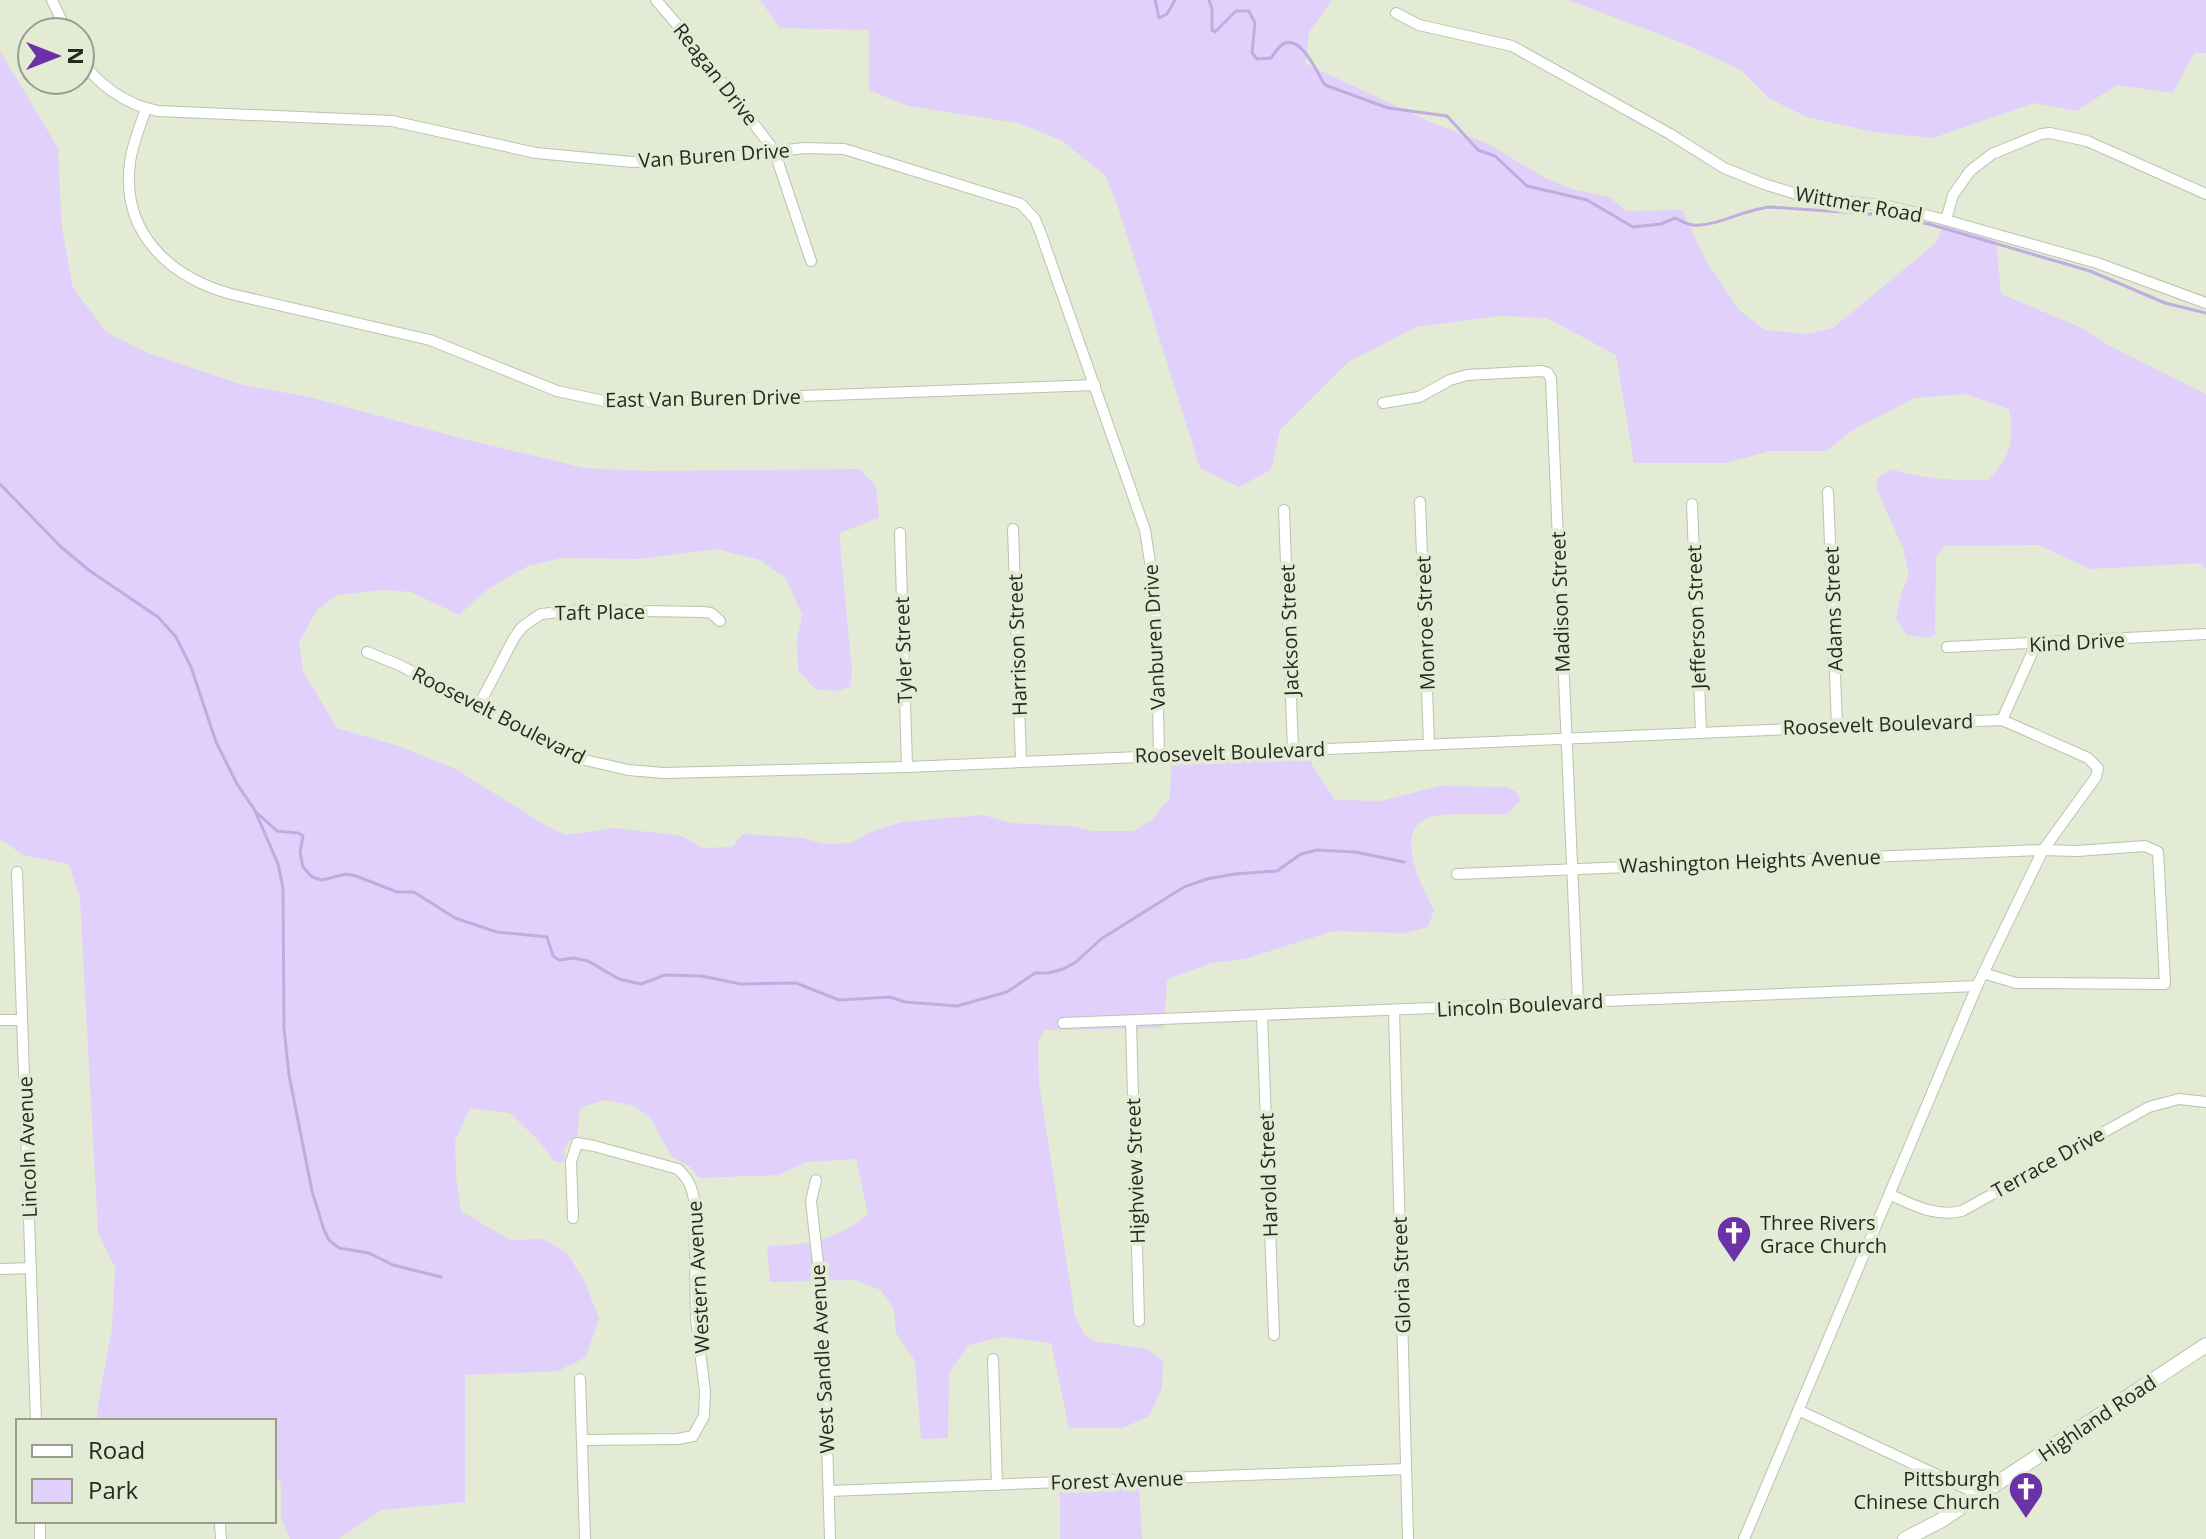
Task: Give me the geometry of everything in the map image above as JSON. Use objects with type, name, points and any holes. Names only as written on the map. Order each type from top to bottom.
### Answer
[{"type":"street","name":"Reagan Drive","points":[[656,0],[774,150],[811,261]]},
{"type":"street","name":"Wittmer Road","points":[[1396,13],[1419,25],[1512,46],[1745,178],[1803,196],[1888,206],[1946,220],[2097,263],[2206,303]]},
{"type":"street","name":"Van Buren Drive","points":[[96,76],[107,88],[146,109],[173,113],[392,121],[490,144],[583,159],[670,162],[774,150],[844,149],[1011,199],[1029,210],[1041,234],[1095,385]]},
{"type":"street","name":"East Van Buren Drive","points":[[146,109],[130,159],[131,198],[138,222],[151,245],[178,272],[200,284],[231,294],[430,340],[557,391],[604,401],[643,402],[1095,385]]},
{"type":"street","points":[[1946,220],[1959,182],[1970,171],[1992,154],[2041,134],[2074,137],[2206,194]]},
{"type":"street","name":"Madison Street","points":[[1383,403],[1419,397],[1450,380],[1477,374],[1542,371],[1548,373],[1551,379],[1578,1002]]},
{"type":"street","name":"Vanburen Drive","points":[[1095,385],[1148,543],[1156,601],[1159,755]]},
{"type":"street","name":"Adams Street","points":[[1828,492],[1837,726]]},
{"type":"street","name":"Monroe Street","points":[[1420,502],[1429,744]]},
{"type":"street","name":"Jefferson Street","points":[[1692,504],[1701,731]]},
{"type":"street","name":"Jackson Street","points":[[1284,510],[1293,750]]},
{"type":"street","name":"Harrison Street","points":[[1013,529],[1021,761]]},
{"type":"street","name":"Tyler Street","points":[[900,533],[907,767]]},
{"type":"street","name":"Taft Place","points":[[479,705],[514,638],[522,627],[541,614],[581,610],[703,612],[711,613],[720,621]]},
{"type":"street","name":"Kind Drive","points":[[1947,647],[2206,634]]},
{"type":"street","points":[[2002,720],[2036,644]]},
{"type":"street","name":"Roosevelt Boulevard","points":[[367,652],[399,665],[585,760],[628,770],[664,773],[907,767],[2002,720],[2088,758],[2098,768],[2096,777],[2043,850]]},
{"type":"street","name":"Washington Heights Avenue","points":[[1457,874],[2145,846],[2158,852],[2161,858],[2165,984],[2016,983],[1983,973]]},
{"type":"street","points":[[1744,1539],[1977,986],[2043,850]]},
{"type":"street","name":"Lincoln Avenue","points":[[17,872],[36,1419]]},
{"type":"street","name":"Lincoln Boulevard","points":[[1063,1023],[1977,986]]},
{"type":"street","name":"Gloria Street","points":[[1394,1011],[1408,1539]]},
{"type":"street","name":"Harold Street","points":[[1262,1015],[1274,1335]]},
{"type":"street","points":[[0,1020],[22,1020]]},
{"type":"street","name":"Highview Street","points":[[1131,1021],[1139,1321]]},
{"type":"street","name":"Terrace Drive","points":[[1891,1195],[1931,1212],[1962,1211],[2149,1107],[2179,1099],[2206,1102]]},
{"type":"street","name":"Western Avenue","points":[[573,1218],[571,1162],[577,1143],[678,1169],[692,1187],[696,1319],[705,1380],[704,1416],[693,1436],[678,1439],[582,1440]]},
{"type":"street","name":"West Sandle Avenue","points":[[816,1180],[811,1201],[823,1308],[830,1539]]},
{"type":"street","points":[[0,1269],[31,1268]]},
{"type":"street","name":"Highland Road","points":[[1905,1539],[1940,1521],[2206,1345]]},
{"type":"street","points":[[993,1359],[997,1485]]},
{"type":"street","points":[[580,1379],[585,1539]]},
{"type":"street","points":[[1798,1410],[1980,1495]]},
{"type":"street","name":"Forest Avenue","points":[[829,1491],[1406,1469]]},
{"type":"street","points":[[1939,1539],[1940,1521]]},
{"type":"street","points":[[220,1525],[221,1539]]},
{"type":"green space","points":[[760,0],[1332,0],[1309,32],[1306,64],[1435,124],[1488,144],[1545,178],[1572,189],[1609,197],[1627,211],[1682,210],[1708,264],[1738,309],[1765,330],[1806,334],[1833,328],[1936,243],[1943,225],[1996,240],[2001,294],[2082,328],[2108,345],[2206,394],[2206,569],[2201,563],[2090,569],[2039,545],[1945,546],[1936,557],[1935,635],[1927,638],[1907,635],[1896,619],[1909,575],[1903,548],[1877,490],[1877,479],[1891,469],[1939,479],[1988,480],[2002,464],[2009,448],[2009,409],[1965,394],[1914,398],[1853,430],[1826,451],[1770,451],[1726,463],[1634,463],[1616,355],[1547,318],[1500,316],[1416,327],[1348,362],[1280,430],[1271,470],[1239,487],[1200,468],[1106,176],[1061,140],[1018,123],[908,106],[869,90],[869,30],[780,28]]},
{"type":"green space","points":[[1568,0],[2206,0],[2206,53],[2194,53],[2173,93],[2117,85],[2076,111],[2034,103],[1933,138],[1874,132],[1807,117],[1770,99],[1741,70],[1680,42]]},
{"type":"green space","points":[[0,51],[16,78],[16,96],[27,96],[58,148],[62,229],[73,288],[106,332],[148,353],[243,385],[309,397],[584,468],[647,471],[859,469],[876,486],[879,518],[839,533],[852,672],[850,687],[835,691],[815,689],[798,670],[797,640],[802,614],[786,578],[760,560],[717,549],[640,559],[562,558],[528,566],[488,589],[459,615],[411,592],[383,590],[337,595],[317,610],[299,642],[303,671],[337,728],[398,746],[456,769],[565,835],[615,828],[682,836],[702,848],[732,847],[743,834],[802,838],[825,844],[852,843],[870,832],[902,822],[983,815],[1011,823],[1071,826],[1093,831],[1133,831],[1152,820],[1170,798],[1171,764],[1312,757],[1312,765],[1335,800],[1381,801],[1440,786],[1508,787],[1518,793],[1520,801],[1507,814],[1438,815],[1419,823],[1411,846],[1417,874],[1434,910],[1428,927],[1404,933],[1333,931],[1245,959],[1212,963],[1167,979],[1164,1028],[1045,1030],[1038,1041],[1039,1083],[1075,1316],[1084,1334],[1093,1341],[1147,1349],[1163,1361],[1162,1388],[1149,1416],[1123,1428],[1069,1428],[1051,1343],[1002,1337],[969,1345],[949,1372],[948,1438],[921,1439],[915,1361],[896,1333],[894,1309],[881,1290],[854,1280],[770,1282],[767,1246],[821,1240],[868,1214],[856,1159],[806,1162],[779,1175],[699,1178],[691,1167],[672,1157],[651,1119],[635,1106],[605,1100],[580,1108],[577,1139],[569,1141],[564,1151],[565,1162],[555,1162],[539,1141],[510,1113],[470,1108],[455,1141],[461,1211],[510,1240],[542,1239],[566,1252],[584,1280],[599,1318],[586,1357],[558,1371],[465,1375],[465,1502],[381,1510],[338,1539],[290,1539],[281,1518],[281,1485],[276,1476],[276,1419],[98,1419],[112,1328],[115,1268],[98,1232],[80,899],[69,864],[23,855],[0,839]]},
{"type":"green space","points":[[1139,1486],[1142,1539],[1060,1539],[1060,1490]]},
{"type":"waterway","points":[[1155,0],[1159,18],[1167,14],[1175,0]]},
{"type":"waterway","points":[[1209,0],[1212,30],[1215,32],[1236,11],[1249,11],[1255,23],[1252,53],[1257,59],[1271,58],[1281,45],[1292,43],[1304,51],[1325,85],[1388,108],[1447,116],[1478,150],[1495,156],[1527,186],[1587,200],[1633,227],[1661,224],[1675,218],[1688,224],[1702,225],[1770,207],[1871,214],[1929,224],[2090,271],[2165,303],[2206,313]]},
{"type":"waterway","points":[[0,484],[61,547],[90,571],[158,617],[176,637],[191,667],[216,742],[237,784],[256,812],[277,831],[303,836],[300,853],[303,867],[312,877],[322,880],[346,874],[397,892],[414,892],[455,918],[497,932],[547,937],[553,956],[559,960],[574,958],[588,961],[619,979],[641,984],[665,975],[701,976],[741,984],[796,983],[839,1000],[890,997],[905,1002],[957,1006],[1007,992],[1035,973],[1063,969],[1076,962],[1101,939],[1184,887],[1207,879],[1277,871],[1301,854],[1317,850],[1355,852],[1404,862]]},
{"type":"waterway","points":[[256,813],[278,864],[283,888],[284,1028],[289,1075],[312,1191],[324,1230],[329,1240],[339,1248],[369,1253],[393,1265],[441,1277]]},
{"type":"place","name":"Three Rivers Grace Church","points":[[1734,1264]]},
{"type":"place","name":"Pittsburgh Chinese Church","points":[[2026,1520]]}]
